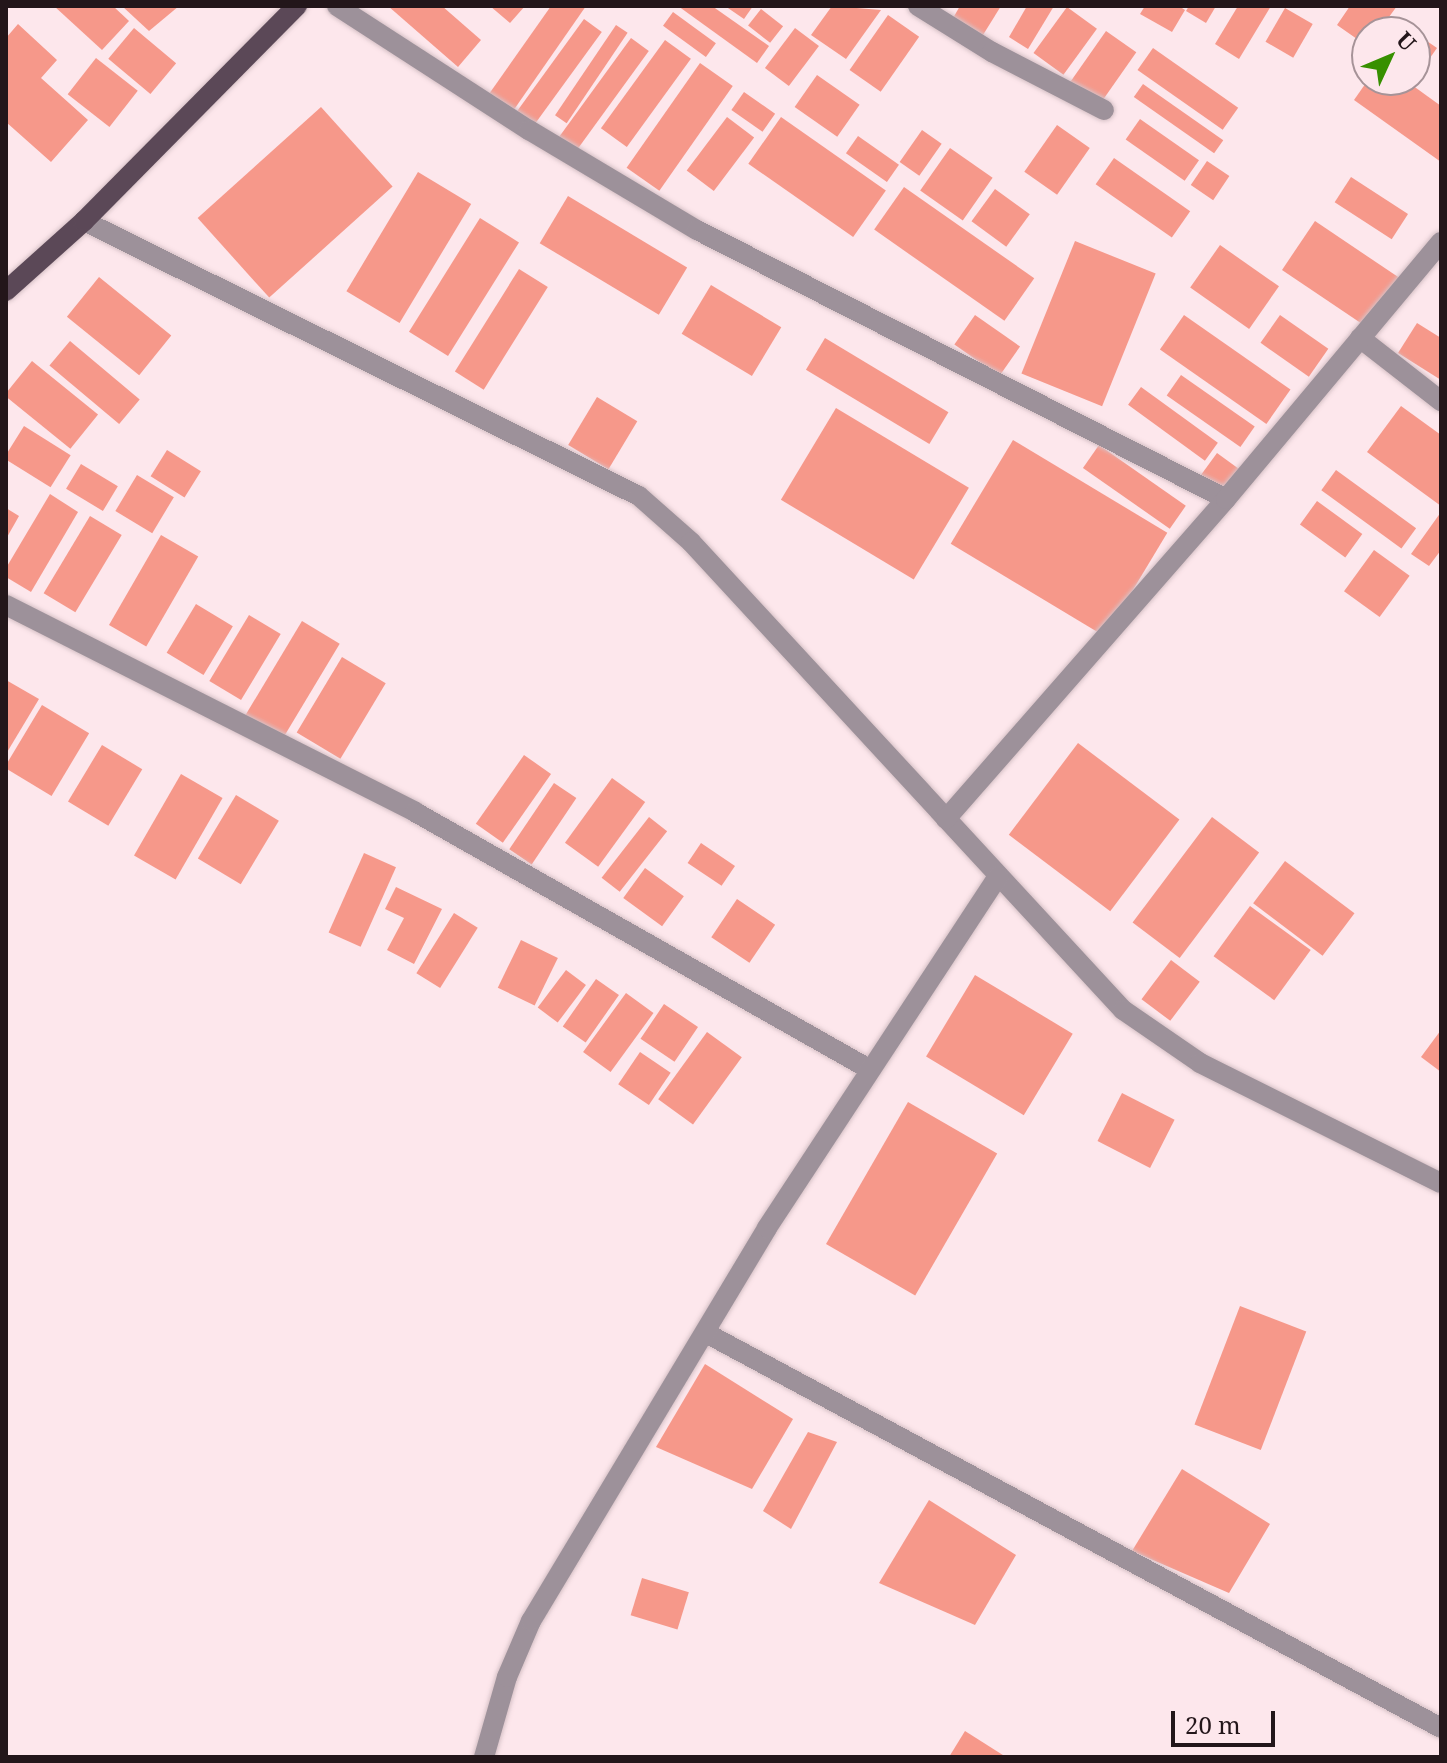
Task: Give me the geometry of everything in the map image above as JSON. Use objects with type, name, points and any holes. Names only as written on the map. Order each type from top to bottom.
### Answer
[{"type":"main road","points":[[6,291],[84,221],[297,6]]},
{"type":"street","points":[[337,6],[529,130],[697,230],[1226,499]]},
{"type":"street","points":[[918,6],[992,52],[1104,110]]},
{"type":"street","points":[[84,221],[639,496],[691,542],[1101,991],[1166,1042],[1441,1183]]},
{"type":"street","points":[[946,819],[1226,499],[1441,242]]},
{"type":"street","points":[[1360,338],[1441,401]]},
{"type":"street","points":[[6,605],[415,812],[869,1069]]},
{"type":"street","points":[[484,1757],[507,1677],[531,1621],[869,1069],[998,876]]},
{"type":"street","points":[[706,1333],[1441,1728]]},
{"type":"building","points":[[54,6],[113,6],[129,21],[102,50]]},
{"type":"building","points":[[122,6],[179,6],[149,31]]},
{"type":"building","points":[[388,6],[442,6],[481,40],[458,67]]},
{"type":"building","points":[[490,6],[525,6],[510,23]]},
{"type":"building","points":[[551,6],[586,6],[513,111],[489,94]]},
{"type":"building","points":[[678,6],[712,6],[769,46],[757,63]]},
{"type":"building","points":[[725,6],[753,6],[744,19]]},
{"type":"building","points":[[832,6],[881,10],[846,59],[811,35]]},
{"type":"building","points":[[960,6],[1001,6],[978,43],[949,25]]},
{"type":"building","points":[[1027,6],[1054,6],[1028,49],[1009,37]]},
{"type":"building","points":[[1145,6],[1179,6],[1185,10],[1172,32],[1140,14]]},
{"type":"building","points":[[1189,6],[1216,6],[1206,23],[1186,11]]},
{"type":"building","points":[[1238,6],[1271,6],[1239,59],[1215,44]]},
{"type":"building","points":[[1350,6],[1397,6],[1390,16],[1351,16],[1351,35],[1337,25]]},
{"type":"building","points":[[1067,7],[1097,29],[1063,75],[1033,53]]},
{"type":"building","points":[[1285,8],[1313,24],[1293,58],[1266,42]]},
{"type":"building","points":[[761,9],[783,26],[770,43],[748,26]]},
{"type":"building","points":[[673,12],[716,43],[706,57],[663,26]]},
{"type":"building","points":[[888,15],[919,37],[881,92],[850,70]]},
{"type":"building","points":[[584,19],[602,32],[533,127],[515,114]]},
{"type":"building","points":[[18,24],[57,60],[41,78],[88,120],[51,162],[6,122],[6,38]]},
{"type":"building","points":[[616,25],[628,33],[567,123],[555,115]]},
{"type":"building","points":[[134,28],[176,63],[150,94],[108,59]]},
{"type":"building","points":[[795,28],[819,46],[789,86],[765,68]]},
{"type":"building","points":[[1106,31],[1136,52],[1098,106],[1068,85]]},
{"type":"building","points":[[631,38],[649,51],[577,150],[559,138]]},
{"type":"building","points":[[665,40],[691,59],[627,147],[601,128]]},
{"type":"building","points":[[1153,48],[1238,108],[1223,130],[1138,70]]},
{"type":"building","points":[[96,58],[138,91],[109,127],[68,94]]},
{"type":"building","points":[[700,63],[733,86],[659,191],[627,168]]},
{"type":"building","points":[[817,75],[860,105],[837,137],[795,107]]},
{"type":"building","points":[[1143,84],[1223,140],[1214,153],[1134,97]]},
{"type":"building","points":[[744,92],[775,114],[763,132],[731,110]]},
{"type":"building","points":[[1357,96],[1427,96],[1441,106],[1441,162],[1354,100]]},
{"type":"building","points":[[321,107],[393,187],[269,298],[198,218]]},
{"type":"building","points":[[727,117],[754,137],[714,191],[687,171]]},
{"type":"building","points":[[781,117],[886,190],[853,237],[748,164]]},
{"type":"building","points":[[1140,119],[1199,160],[1185,181],[1126,139]]},
{"type":"building","points":[[1057,125],[1090,148],[1057,195],[1024,172]]},
{"type":"building","points":[[922,130],[942,144],[919,176],[900,162]]},
{"type":"building","points":[[858,136],[899,165],[887,182],[846,153]]},
{"type":"building","points":[[950,148],[993,178],[963,220],[920,191]]},
{"type":"building","points":[[1114,158],[1190,211],[1172,238],[1096,184]]},
{"type":"building","points":[[1207,161],[1229,176],[1213,200],[1191,185]]},
{"type":"building","points":[[418,172],[471,204],[400,323],[346,291]]},
{"type":"building","points":[[1351,177],[1408,214],[1392,239],[1335,202]]},
{"type":"building","points":[[904,187],[1034,278],[1004,321],[874,230]]},
{"type":"building","points":[[995,189],[1030,214],[1006,247],[971,221]]},
{"type":"building","points":[[568,196],[687,268],[659,315],[540,243]]},
{"type":"building","points":[[480,218],[519,242],[448,356],[409,332]]},
{"type":"building","points":[[1315,221],[1400,279],[1367,328],[1282,270]]},
{"type":"building","points":[[1075,241],[1156,274],[1102,406],[1021,374]]},
{"type":"building","points":[[1220,245],[1279,286],[1249,329],[1190,288]]},
{"type":"building","points":[[519,269],[548,287],[484,390],[455,372]]},
{"type":"building","points":[[99,277],[171,336],[139,375],[67,317]]},
{"type":"building","points":[[711,285],[781,327],[752,376],[682,334]]},
{"type":"building","points":[[975,315],[1020,347],[999,376],[954,344]]},
{"type":"building","points":[[1184,315],[1290,390],[1266,424],[1160,349]]},
{"type":"building","points":[[1280,315],[1328,349],[1309,377],[1260,343]]},
{"type":"building","points":[[1417,323],[1441,338],[1441,380],[1398,353]]},
{"type":"building","points":[[825,338],[948,412],[929,444],[806,370]]},
{"type":"building","points":[[70,341],[140,399],[119,424],[49,366]]},
{"type":"building","points":[[32,361],[98,414],[70,449],[6,397]]},
{"type":"building","points":[[1181,375],[1255,427],[1240,447],[1167,395]]},
{"type":"building","points":[[1141,387],[1218,443],[1205,461],[1128,405]]},
{"type":"building","points":[[597,397],[637,421],[608,469],[568,445]]},
{"type":"building","points":[[1401,406],[1441,435],[1441,506],[1367,452]]},
{"type":"building","points":[[836,408],[969,488],[914,580],[781,500]]},
{"type":"building","points":[[24,426],[71,455],[51,487],[6,460]]},
{"type":"building","points":[[1013,440],[1167,533],[1105,636],[951,544]]},
{"type":"building","points":[[1099,445],[1186,506],[1170,529],[1083,468]]},
{"type":"building","points":[[167,450],[201,471],[184,497],[151,476]]},
{"type":"building","points":[[1217,453],[1242,471],[1226,493],[1201,475]]},
{"type":"building","points":[[81,464],[118,486],[103,511],[66,489]]},
{"type":"building","points":[[1336,470],[1416,528],[1401,548],[1321,490]]},
{"type":"building","points":[[137,475],[174,497],[152,533],[115,511]]},
{"type":"building","points":[[50,494],[78,512],[31,592],[6,577],[6,568]]},
{"type":"building","points":[[1317,501],[1362,534],[1345,557],[1300,524]]},
{"type":"building","points":[[6,508],[19,516],[6,539]]},
{"type":"building","points":[[1441,512],[1441,550],[1429,566],[1411,554]]},
{"type":"building","points":[[90,516],[122,535],[75,612],[44,593]]},
{"type":"building","points":[[161,535],[198,556],[146,647],[109,625]]},
{"type":"building","points":[[1374,550],[1410,576],[1380,617],[1344,591]]},
{"type":"building","points":[[196,604],[233,626],[204,675],[167,653]]},
{"type":"building","points":[[249,615],[281,634],[241,700],[209,681]]},
{"type":"building","points":[[302,621],[340,644],[281,741],[243,719]]},
{"type":"building","points":[[342,657],[386,683],[340,759],[297,732]]},
{"type":"building","points":[[6,680],[39,699],[6,754]]},
{"type":"building","points":[[42,705],[89,733],[52,796],[6,769]]},
{"type":"building","points":[[1078,743],[1179,819],[1110,911],[1009,835]]},
{"type":"building","points":[[102,745],[142,769],[108,826],[68,802]]},
{"type":"building","points":[[524,755],[551,774],[503,843],[476,824]]},
{"type":"building","points":[[181,774],[223,798],[176,879],[134,855]]},
{"type":"building","points":[[612,778],[645,802],[598,867],[565,843]]},
{"type":"building","points":[[554,783],[576,798],[532,864],[509,849]]},
{"type":"building","points":[[236,795],[279,821],[241,884],[198,858]]},
{"type":"building","points":[[649,817],[667,831],[620,892],[602,878]]},
{"type":"building","points":[[1212,817],[1259,853],[1180,958],[1133,922]]},
{"type":"building","points":[[701,843],[735,866],[722,886],[688,863]]},
{"type":"building","points":[[364,853],[396,867],[361,947],[329,932]]},
{"type":"building","points":[[1285,861],[1354,913],[1323,956],[1253,903]]},
{"type":"building","points":[[645,868],[684,896],[662,926],[623,898]]},
{"type":"building","points":[[396,887],[442,909],[414,964],[387,950],[404,918],[385,909]]},
{"type":"building","points":[[737,899],[775,925],[749,963],[711,937]]},
{"type":"building","points":[[1250,906],[1311,950],[1274,1000],[1214,956]]},
{"type":"building","points":[[454,913],[478,928],[440,988],[416,973]]},
{"type":"building","points":[[521,940],[558,958],[535,1006],[498,988]]},
{"type":"building","points":[[1171,960],[1200,982],[1170,1021],[1142,999]]},
{"type":"building","points":[[566,970],[586,985],[558,1023],[538,1008]]},
{"type":"building","points":[[975,975],[1073,1034],[1024,1115],[926,1056]]},
{"type":"building","points":[[596,979],[619,995],[586,1043],[563,1027]]},
{"type":"building","points":[[626,993],[654,1013],[611,1072],[583,1052]]},
{"type":"building","points":[[664,1004],[698,1027],[675,1062],[641,1039]]},
{"type":"building","points":[[1441,1030],[1441,1072],[1421,1057]]},
{"type":"building","points":[[707,1032],[742,1057],[693,1124],[658,1099]]},
{"type":"building","points":[[640,1052],[671,1073],[649,1105],[618,1084]]},
{"type":"building","points":[[1122,1093],[1175,1120],[1150,1168],[1097,1141]]},
{"type":"building","points":[[908,1102],[997,1154],[915,1296],[826,1244]]},
{"type":"building","points":[[1240,1306],[1306,1331],[1261,1450],[1194,1425]]},
{"type":"building","points":[[705,1364],[793,1419],[752,1489],[656,1447]]},
{"type":"building","points":[[808,1432],[837,1442],[791,1529],[763,1511]]},
{"type":"building","points":[[1182,1469],[1270,1524],[1229,1593],[1132,1551]]},
{"type":"building","points":[[929,1500],[1016,1555],[975,1625],[879,1583]]},
{"type":"building","points":[[642,1578],[689,1592],[677,1630],[631,1615]]},
{"type":"building","points":[[965,1731],[1006,1757],[949,1757]]}]
